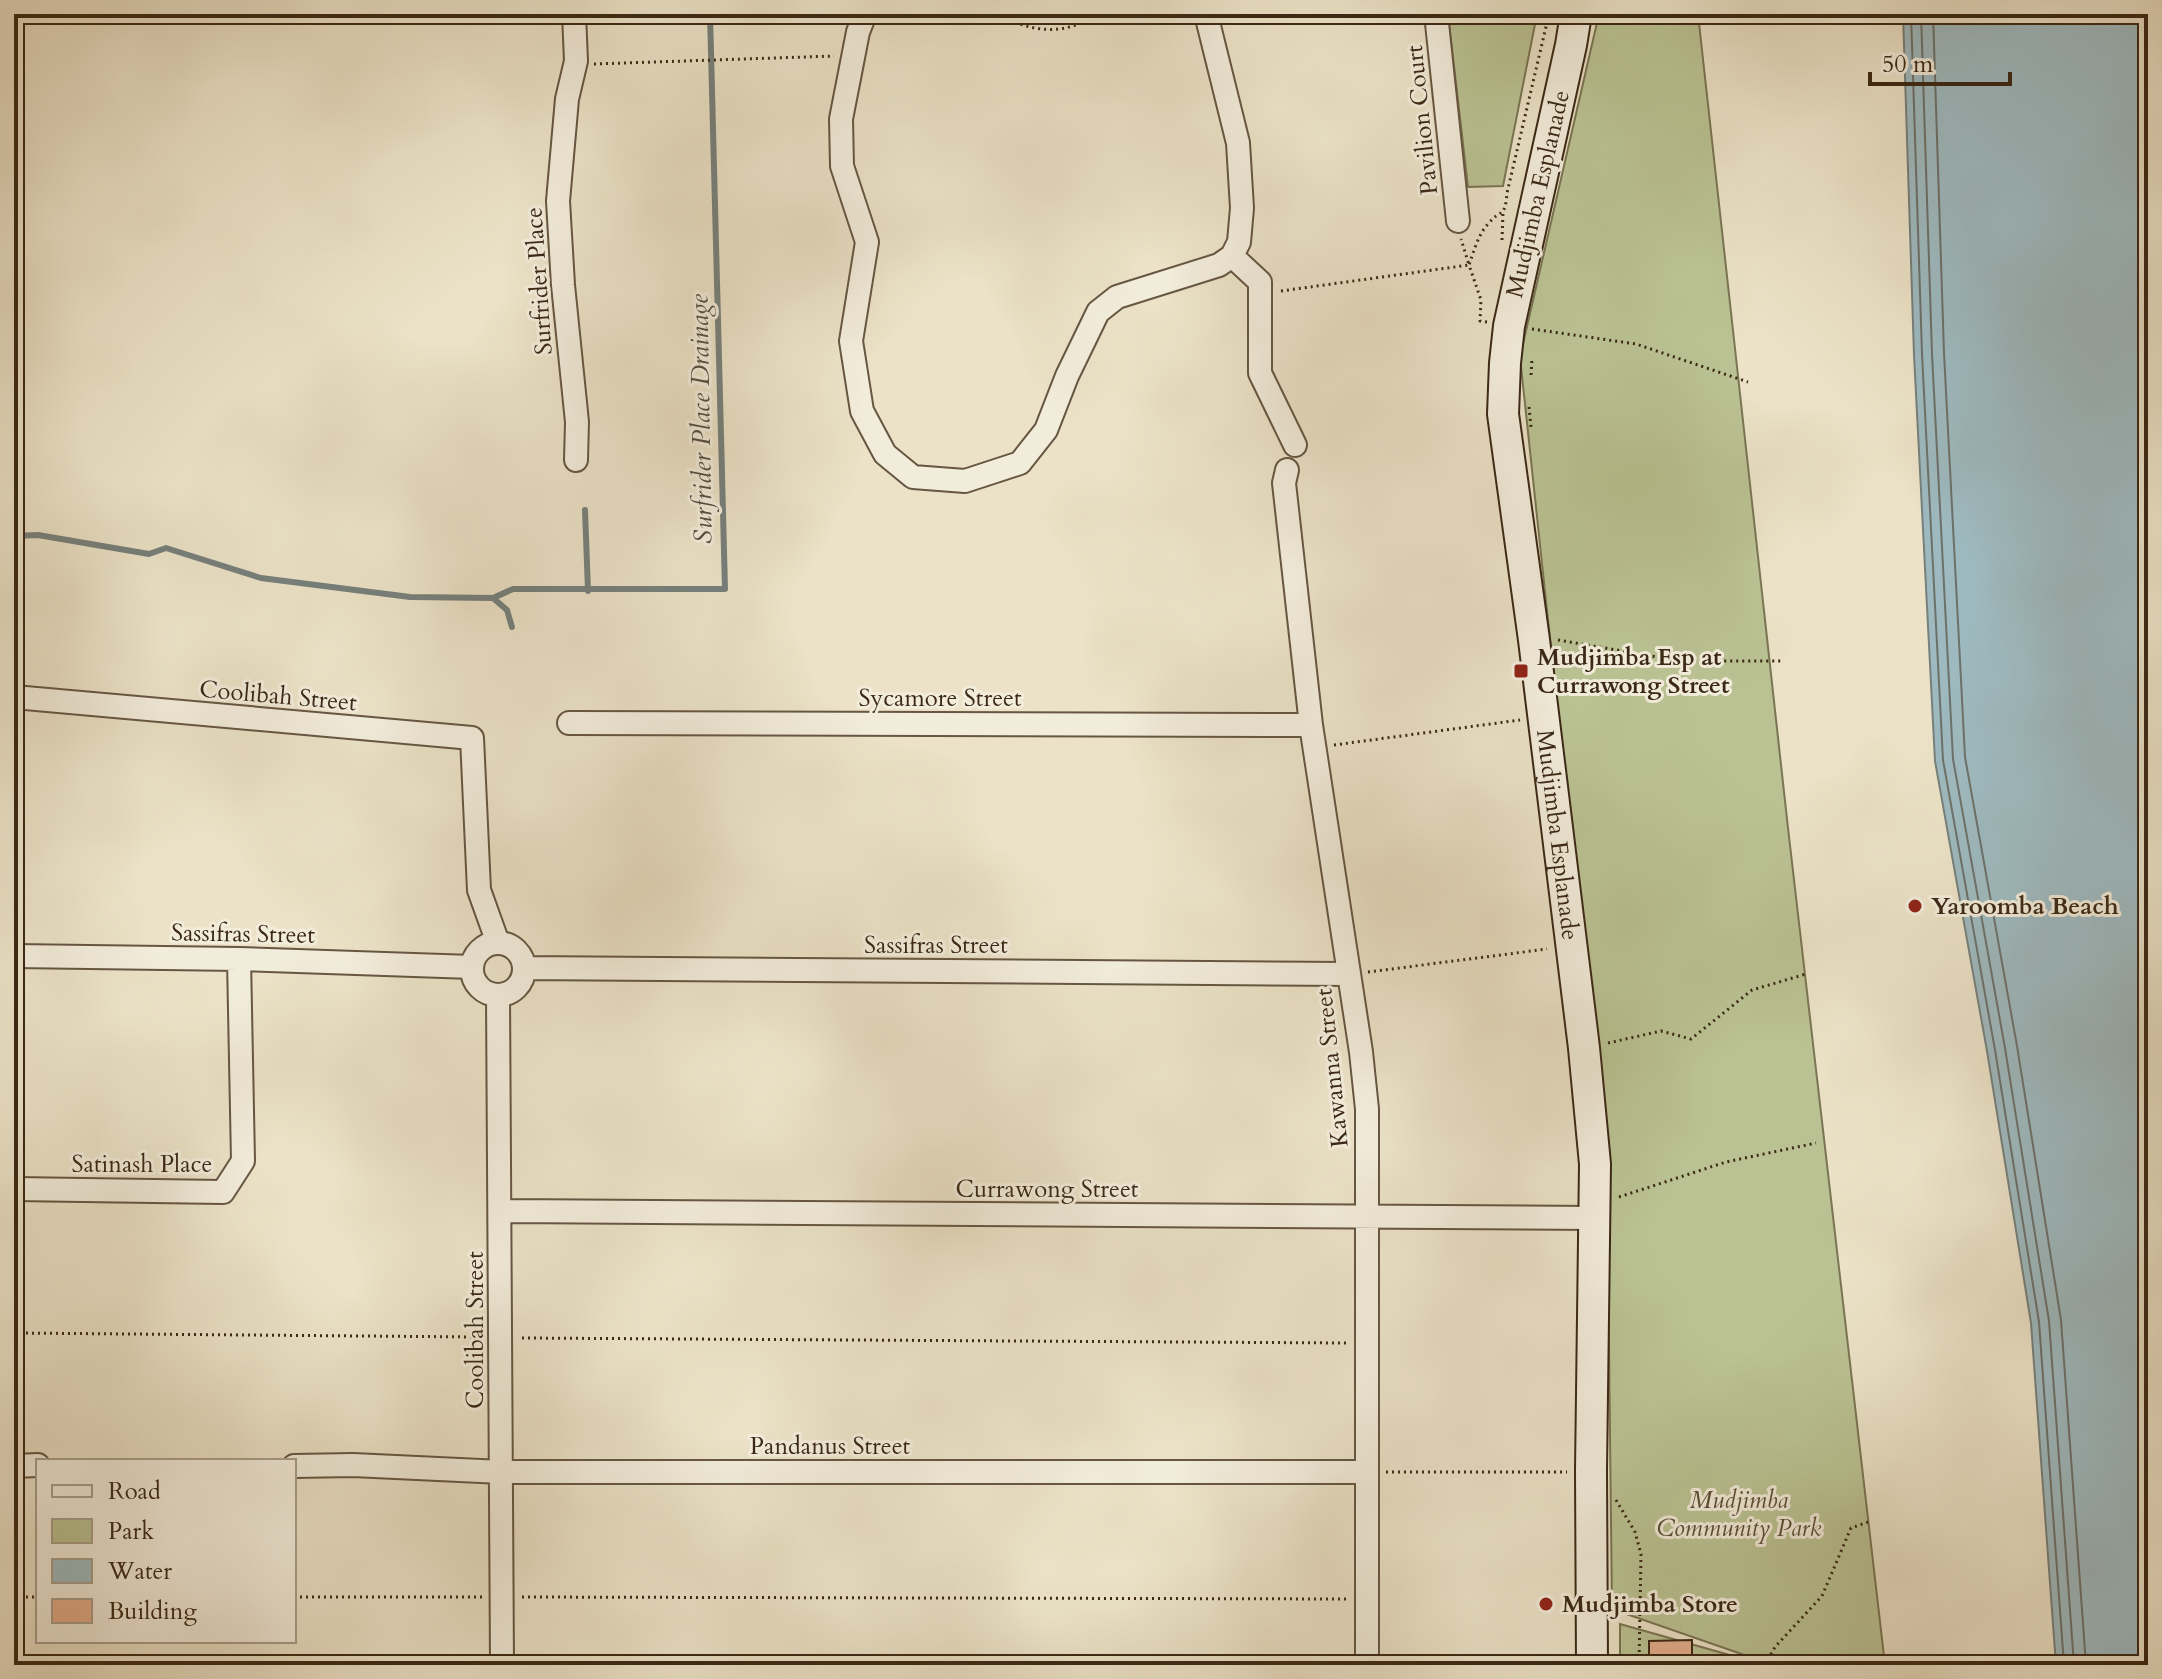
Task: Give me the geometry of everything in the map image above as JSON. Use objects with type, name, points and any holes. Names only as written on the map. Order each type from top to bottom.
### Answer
[{"type":"street","points":[[856,27],[841,119],[842,166],[867,242],[851,341],[862,411],[885,454],[913,477],[965,481],[1020,463],[1046,430],[1067,376],[1098,312],[1117,297],[1219,265],[1232,256],[1239,242],[1242,208],[1238,143],[1206,14]]},
{"type":"street","name":"Pavilion Court","points":[[1436,14],[1458,221]]},
{"type":"street","name":"Mudjimba Esplanade","points":[[1576,14],[1571,45],[1500,324],[1505,363],[1503,414],[1572,946],[1595,1164],[1592,1665]]},
{"type":"street","name":"Surfrider Place","points":[[574,15],[561,57],[567,99],[558,201],[577,422],[576,460]]},
{"type":"street","points":[[1232,256],[1260,282],[1260,373],[1295,445]]},
{"type":"street","name":"Kawanna Street","points":[[1287,470],[1284,483],[1311,725],[1367,1109],[1367,1665]]},
{"type":"street","name":"Coolibah Street","points":[[14,697],[472,738],[479,890],[498,943]]},
{"type":"street","name":"Sycamore Street","points":[[569,723],[1311,725]]},
{"type":"street","points":[[498,943],[515,949],[521,956],[524,968],[519,985],[512,991],[498,995],[481,990],[475,983],[472,967],[479,951],[498,943]]},
{"type":"street","name":"Sassifras Street","points":[[14,956],[239,959],[472,967]]},
{"type":"street","name":"Satinash Place","points":[[14,1189],[223,1192],[243,1161],[239,959]]},
{"type":"street","name":"Sassifras Street","points":[[524,968],[1348,974]]},
{"type":"street","name":"Coolibah Street","points":[[498,995],[502,1665]]},
{"type":"street","name":"Currawong Street","points":[[500,1211],[1367,1217],[1595,1210]]},
{"type":"street","points":[[14,1466],[36,1465]]},
{"type":"street","name":"Pandanus Street","points":[[296,1466],[353,1465],[502,1472],[1366,1472]]},
{"type":"path","points":[[999,14],[1037,30],[1062,30],[1095,14]]},
{"type":"path","points":[[1469,265],[1489,222],[1503,213],[1506,207],[1549,14]]},
{"type":"path","points":[[594,64],[838,56],[856,27]]},
{"type":"path","points":[[1458,221],[1462,247],[1481,300],[1480,321],[1636,344],[1748,382]]},
{"type":"path","points":[[1274,292],[1469,265]]},
{"type":"path","points":[[1531,375],[1532,360]]},
{"type":"path","points":[[1529,406],[1532,437]]},
{"type":"path","points":[[1534,640],[1556,639],[1681,661],[1781,661]]},
{"type":"path","points":[[1314,748],[1543,716]]},
{"type":"path","points":[[1348,974],[1572,946]]},
{"type":"path","points":[[1584,1048],[1661,1031],[1691,1039],[1752,990],[1806,974]]},
{"type":"path","points":[[1595,1210],[1619,1197],[1726,1162],[1816,1143]]},
{"type":"path","points":[[14,1333],[1366,1343]]},
{"type":"path","points":[[1366,1472],[1571,1472]]},
{"type":"path","points":[[1612,1489],[1617,1504],[1635,1532],[1641,1554],[1639,1665]]},
{"type":"path","points":[[1765,1665],[1775,1647],[1822,1596],[1851,1528],[1871,1521]]},
{"type":"path","points":[[14,1597],[36,1597]]},
{"type":"path","points":[[296,1597],[1366,1599]]},
{"type":"green space","points":[[1448,14],[1537,14],[1503,186],[1468,187]]},
{"type":"green space","name":"Mudjimba Community Park","points":[[1599,14],[1698,14],[1885,1665],[1773,1665],[1612,1609],[1607,1174],[1520,357]]},
{"type":"green space","points":[[1620,1624],[1765,1665],[1620,1665]]},
{"type":"water","points":[[1903,14],[2148,14],[2148,1665],[2056,1665],[2031,1323],[1987,1051],[1935,761],[1914,355]]},
{"type":"building","points":[[1692,1640],[1692,1665],[1649,1665],[1649,1641]]},
{"type":"waterway","name":"Surfrider Place Drainage","points":[[493,598],[513,589],[725,589],[710,14]]},
{"type":"waterway","points":[[585,510],[588,591]]},
{"type":"waterway","points":[[14,536],[38,535],[149,554],[166,548],[261,578],[410,597],[493,598],[507,610],[512,627]]},
{"type":"place","name":"Mudjimba Esp at Currawong Street","points":[[1521,671]]},
{"type":"place","name":"Yaroomba Beach","points":[[1915,906]]},
{"type":"place","name":"Mudjimba Store","points":[[1546,1604]]}]
